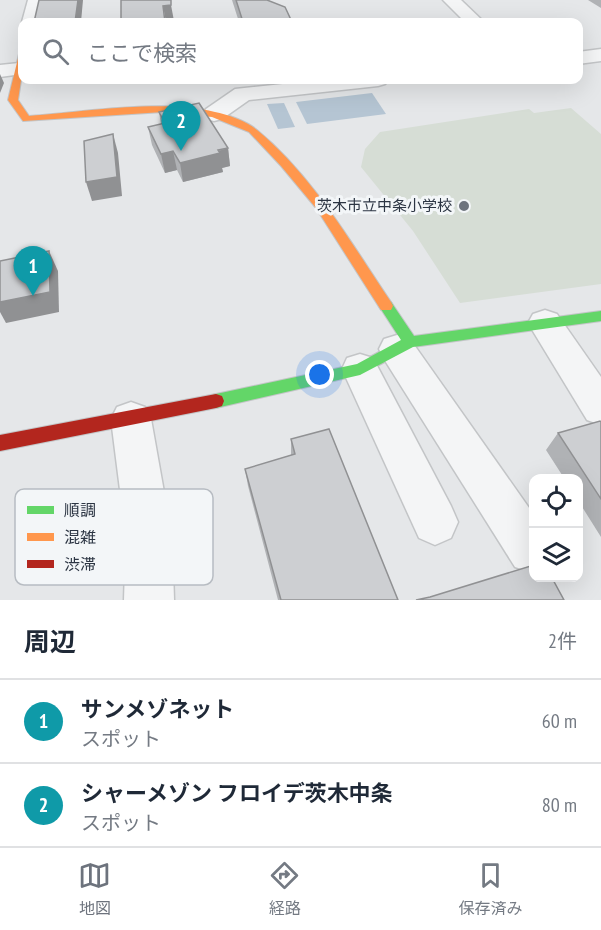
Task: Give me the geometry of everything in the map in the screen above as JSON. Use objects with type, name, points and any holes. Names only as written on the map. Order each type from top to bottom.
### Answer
[{"type":"street","points":[[32,18],[36,0]]},
{"type":"street","points":[[450,0],[471,18]]},
{"type":"street","points":[[583,57],[601,55]]},
{"type":"street","points":[[14,65],[14,100],[26,119],[163,109],[214,114],[252,130],[285,164],[320,206],[403,346],[529,548]]},
{"type":"street","points":[[214,114],[243,94],[339,84]]},
{"type":"street","points":[[0,443],[131,419],[360,369],[403,346],[601,316]]},
{"type":"street","points":[[545,323],[601,408]]},
{"type":"street","points":[[360,369],[435,522]]},
{"type":"street","points":[[131,419],[142,489]]},
{"type":"shaded area","points":[[571,108],[601,134],[601,284],[460,303],[413,231],[361,167],[365,149],[380,132],[529,109],[534,113]]},
{"type":"water","points":[[372,93],[386,114],[307,124],[296,102]]},
{"type":"water","points":[[284,103],[295,127],[278,129],[267,104]]},
{"type":"building","points":[[39,0],[78,0],[76,18],[35,18]]},
{"type":"building","points":[[121,0],[171,0],[171,5],[163,6],[164,18],[121,18]]},
{"type":"building","points":[[236,0],[267,0],[285,7],[290,18],[242,18]]},
{"type":"building","points":[[199,103],[228,148],[218,150],[220,153],[180,163],[173,151],[161,154],[148,127],[165,123],[159,112]]},
{"type":"building","points":[[113,134],[117,177],[86,182],[84,141]]},
{"type":"building","points":[[49,251],[50,292],[0,302],[0,261]]},
{"type":"building","points":[[601,422],[601,499],[558,433]]},
{"type":"building","points":[[329,429],[398,600],[281,600],[245,469],[295,454],[291,439]]},
{"type":"building","points":[[529,567],[529,582],[554,582],[564,600],[416,600]]},
{"type":"traffic: fast","points":[[386,306],[410,342],[601,316]]},
{"type":"traffic: fast","points":[[216,401],[360,369],[410,342]]},
{"type":"traffic: slow","points":[[18,76],[13,100],[26,119],[163,109],[214,114],[252,130],[285,164],[320,206],[386,306]]},
{"type":"traffic: jam","points":[[0,443],[216,401]]},
{"type":"place","name":"シャーメゾン フロイデ茨木中条","points":[[181,151]]},
{"type":"place","name":"茨木市立中条小学校","points":[[464,206]]},
{"type":"place","name":"サンメゾネット","points":[[33,296]]}]
